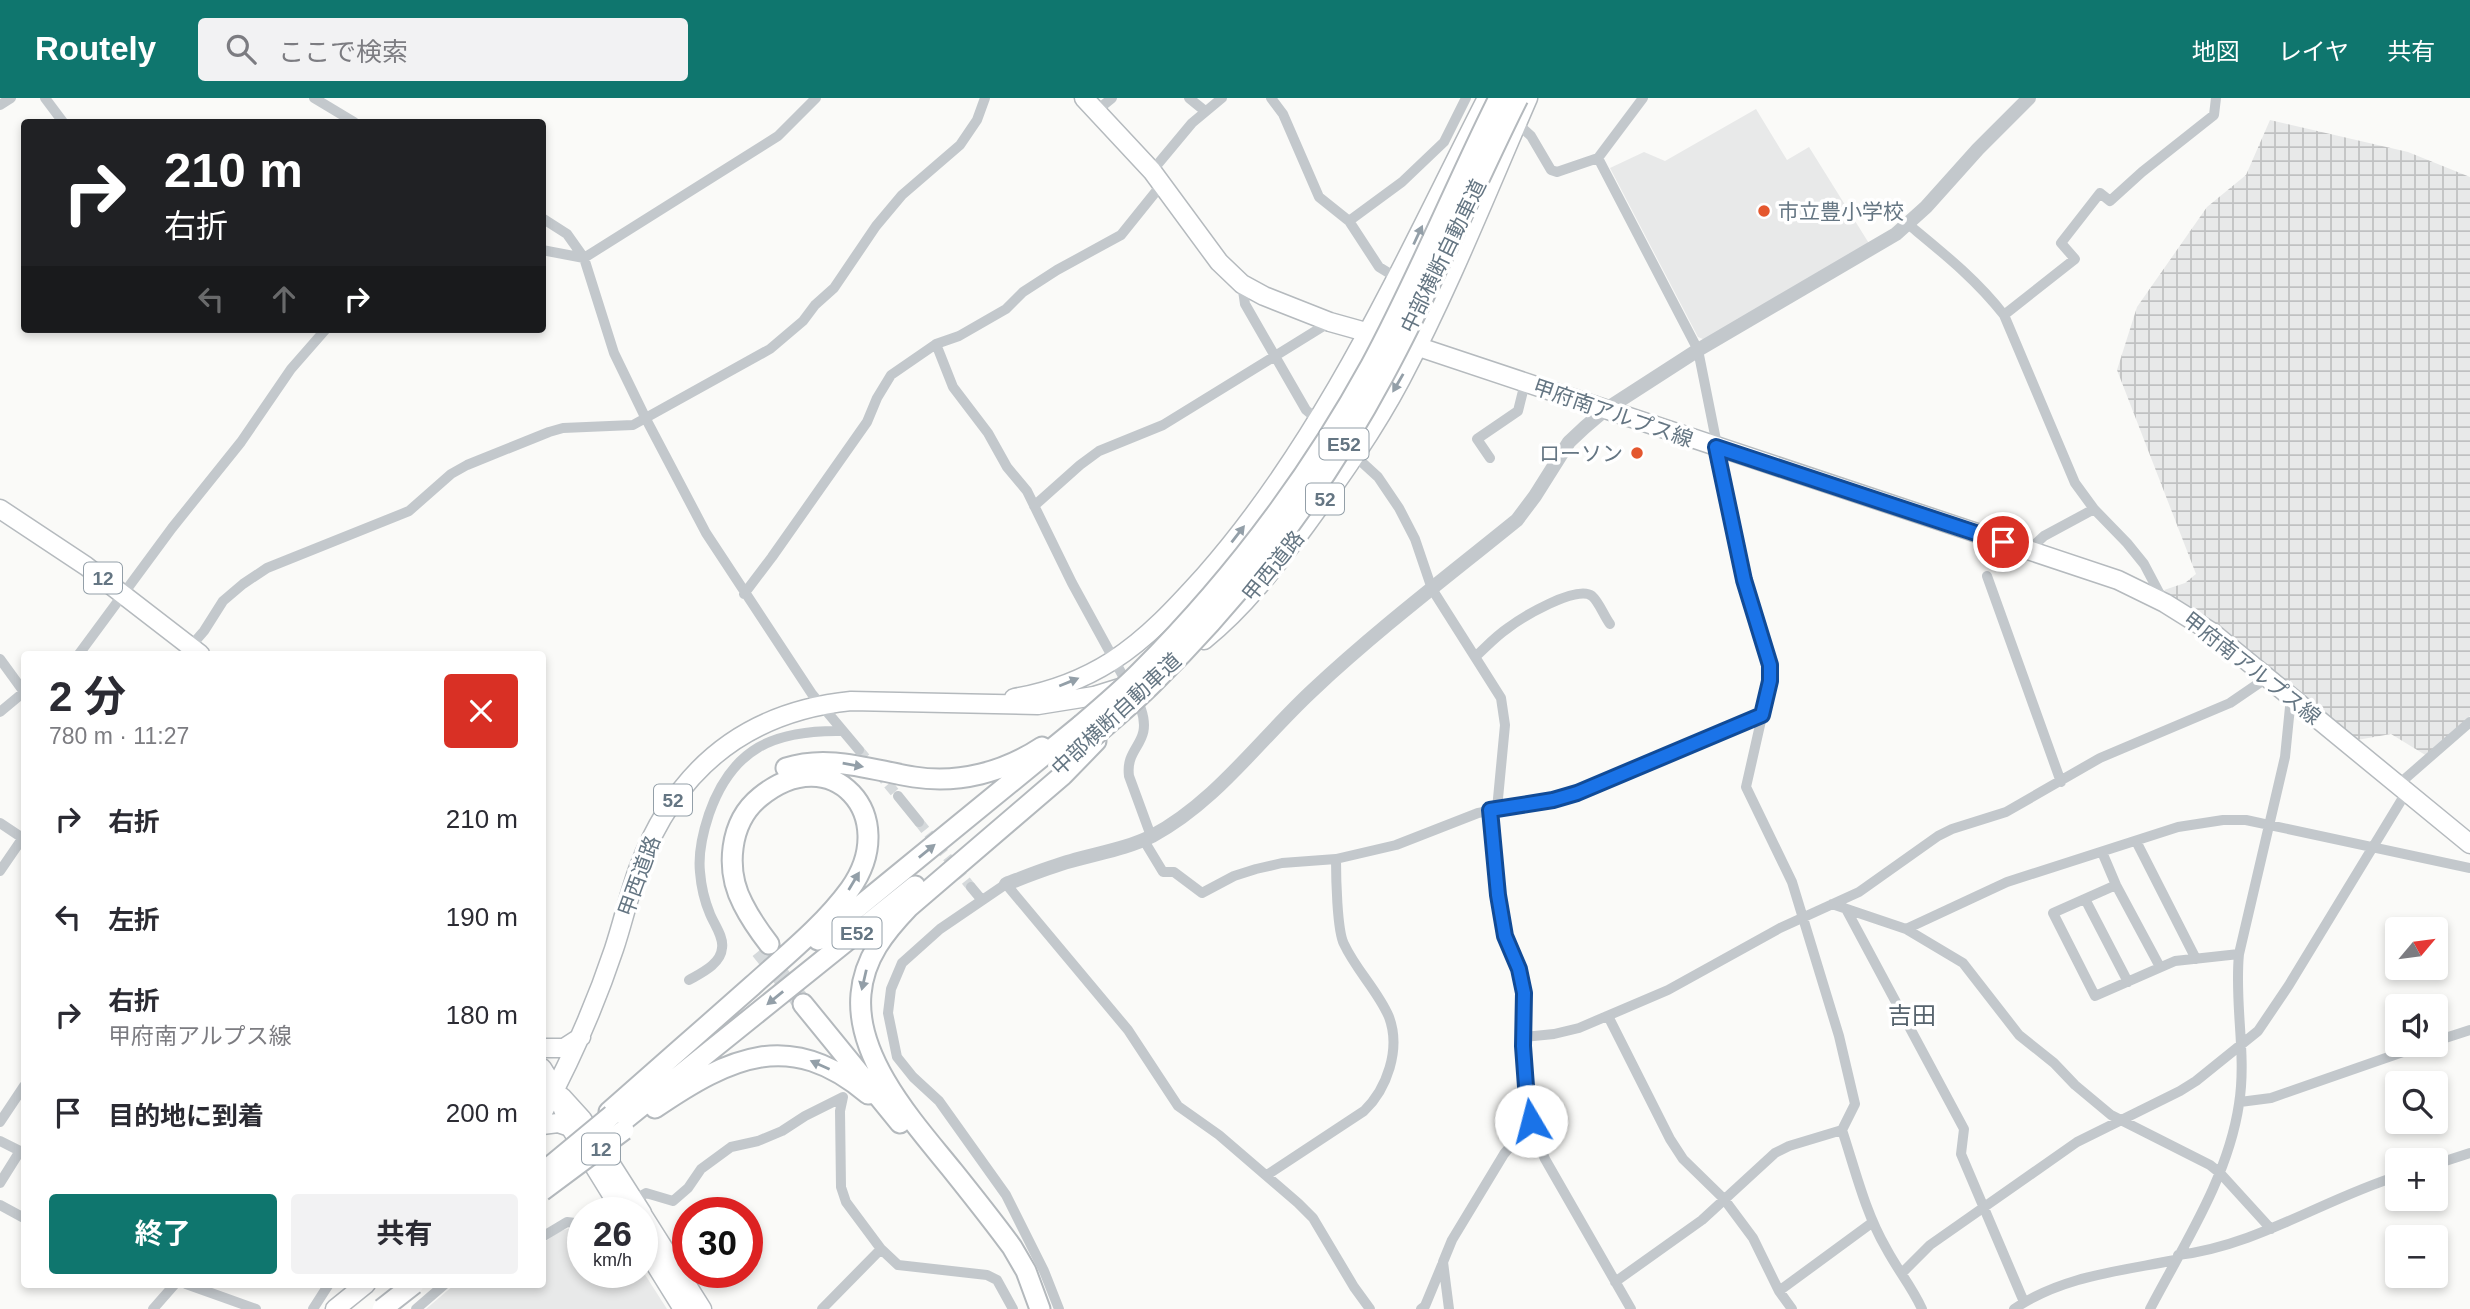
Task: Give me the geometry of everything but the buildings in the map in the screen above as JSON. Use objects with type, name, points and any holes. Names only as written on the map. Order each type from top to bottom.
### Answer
[{"type":"highway","name":"中部横断自動車道","points":[[1087,731],[1236,566],[1315,460],[1360,383],[1408,291],[1499,98]]},
{"type":"highway","name":"中部横断自動車道","points":[[546,1173],[616,1120],[836,925],[1087,731],[1151,685],[1238,591],[1296,517],[1328,470],[1377,388],[1409,328],[1518,98]]},
{"type":"highway","points":[[546,1187],[789,953],[848,891],[863,865],[868,851],[868,823],[856,799],[832,780],[819,776],[803,776],[787,780],[757,800],[738,828],[733,844],[734,883],[764,947],[732,908],[723,887],[720,866],[721,845],[735,807],[747,792],[780,770],[818,762],[839,762],[936,779],[977,775],[998,769],[1037,750],[1087,731]]},
{"type":"highway","points":[[1031,1309],[1018,1276],[1004,1252],[900,1114],[865,1032],[860,996],[869,959],[890,926],[1053,783],[1087,731]]},
{"type":"highway","points":[[808,1000],[1012,1247],[1026,1271],[1040,1309]]},
{"type":"highway","points":[[616,1120],[712,1073],[754,1057],[772,1055],[806,1059],[823,1065],[900,1114]]},
{"type":"highway","points":[[382,1309],[407,1288]]},
{"type":"main road","name":"甲西道路","points":[[954,703],[998,701],[1052,689],[1114,660],[1167,616],[1221,556],[1256,511],[1318,420],[1398,278],[1487,98]]},
{"type":"main road","name":"甲西道路","points":[[546,1106],[581,1037],[615,948],[638,869],[653,833],[671,803],[704,764],[738,737],[762,723],[821,704],[851,701],[1038,705],[1094,696],[1153,675],[1186,654],[1235,613],[1280,561],[1354,455],[1401,379],[1449,279],[1528,98]]},
{"type":"main road","name":"甲府南アルプス線","points":[[1090,104],[1157,178],[1219,262],[1242,284],[1264,296],[1330,321],[1416,346],[2118,580],[2165,603],[2213,633],[2470,844]]},
{"type":"main road","name":"12","points":[[0,509],[123,593],[191,651]]},
{"type":"main road","points":[[546,1048],[564,1048],[581,1037]]},
{"type":"main road","name":"12","points":[[546,1074],[555,1089],[570,1127],[625,1197]]},
{"type":"main road","name":"甲西道路","points":[[546,1099],[555,1089]]},
{"type":"main road","name":"12","points":[[555,1089],[582,1119],[627,1197]]},
{"type":"main road","points":[[546,1124],[558,1123],[570,1127]]},
{"type":"main road","name":"12","points":[[658,1244],[702,1309]]},
{"type":"main road","points":[[658,1271],[684,1309]]},
{"type":"main road","points":[[335,1309],[361,1288]]},
{"type":"main road","points":[[390,1309],[408,1288]]},
{"type":"street","points":[[0,105],[11,98]]},
{"type":"street","points":[[46,98],[61,119]]},
{"type":"street","points":[[314,98],[349,119]]},
{"type":"street","points":[[546,251],[584,258],[778,136],[816,98]]},
{"type":"street","points":[[193,651],[223,601],[267,569],[410,511],[451,474],[467,465],[563,428],[633,425],[770,349],[834,288],[876,226],[902,195],[960,145],[977,120],[985,98]]},
{"type":"street","points":[[1090,104],[1112,98]]},
{"type":"street","points":[[1189,98],[1205,111]]},
{"type":"street","points":[[744,594],[867,422],[891,375],[936,344],[959,336],[1006,309],[1023,292],[1046,277],[1121,235],[1192,122],[1222,98]]},
{"type":"street","points":[[1271,98],[1283,114],[1319,197],[1349,221],[1379,267],[1398,278]]},
{"type":"street","points":[[1349,221],[1402,182],[1444,142],[1466,98]]},
{"type":"street","points":[[1517,123],[1531,136],[1550,170],[1557,172],[1598,159],[1643,98]]},
{"type":"street","points":[[1059,1309],[1044,1271],[1006,1195],[939,1101],[891,1059],[888,1013],[891,989],[902,963],[940,929],[1006,884],[1049,868],[1103,854],[1147,837],[1201,802],[1312,691],[1517,520],[1569,442],[1605,410],[1698,350],[1872,249],[1908,225],[2029,98]]},
{"type":"street","points":[[2004,315],[2075,259],[2061,243],[2101,193],[2110,201],[2214,115],[2216,98]]},
{"type":"street","points":[[1598,159],[1698,350],[1744,580],[1770,665],[1770,681],[1746,787],[1792,882],[1839,1036],[1855,1104],[1842,1130],[1873,1222],[1885,1248],[1922,1309]]},
{"type":"street","points":[[546,221],[567,234],[584,258],[614,353],[706,533],[744,594],[821,704],[859,750]]},
{"type":"street","points":[[1908,225],[1965,271],[2004,315],[2075,483],[2094,509],[2144,565],[2165,603]]},
{"type":"street","points":[[1242,284],[1245,304],[1306,410],[1318,420]]},
{"type":"street","points":[[1034,506],[1080,465],[1099,452],[1163,425],[1330,321]]},
{"type":"street","points":[[81,651],[172,528],[241,442],[292,369],[323,333]]},
{"type":"street","points":[[936,344],[953,387],[988,433],[1007,467],[1027,491],[1072,583],[1141,709],[1146,728],[1130,757],[1129,776],[1147,837],[1163,872],[1174,872],[1202,893],[1234,876],[1256,869],[1282,863],[1336,859],[1396,845],[1493,810],[1553,800],[1577,793],[1762,715]]},
{"type":"street","points":[[1490,457],[1477,439],[1518,411],[1525,383]]},
{"type":"street","points":[[1354,455],[1378,477],[1399,508],[1415,539],[1432,589],[1501,698],[1505,725],[1493,810],[1498,895],[1505,936],[1519,969],[1524,993],[1523,1037],[1531,1121],[1545,1159],[1631,1309]]},
{"type":"street","points":[[2029,551],[2044,536],[2094,509]]},
{"type":"street","points":[[1987,576],[2061,782]]},
{"type":"street","points":[[1475,657],[1523,617],[1565,597],[1584,593],[1592,596],[1610,624]]},
{"type":"street","points":[[0,659],[21,688]]},
{"type":"street","points":[[1523,1037],[1554,1034],[1608,1016],[1668,990],[1780,928],[1859,892],[1938,836],[2006,812],[2100,758],[2230,703],[2268,677]]},
{"type":"street","points":[[0,712],[21,694]]},
{"type":"street","points":[[2150,1309],[2220,1173],[2234,1132],[2240,1102],[2236,981],[2239,954],[2285,757],[2291,697]]},
{"type":"street","points":[[1902,1273],[1930,1245],[2077,1142],[2196,1081],[2258,1031],[2373,846],[2403,788],[2470,722]]},
{"type":"street","points":[[689,980],[706,970],[721,956],[723,946],[709,912],[700,872],[705,826],[716,796],[730,771],[742,759],[776,739],[807,732],[841,731]]},
{"type":"street","points":[[898,796],[919,822]]},
{"type":"street","points":[[1906,929],[2007,882],[2178,827],[2223,820],[2246,820],[2470,868]]},
{"type":"street","points":[[0,823],[21,836]]},
{"type":"street","points":[[2136,841],[2196,959]]},
{"type":"street","points":[[0,871],[21,842]]},
{"type":"street","points":[[2102,852],[2116,885],[2160,967]]},
{"type":"street","points":[[1267,1175],[1364,1111],[1385,1085],[1390,1066],[1390,1019],[1342,942],[1336,859]]},
{"type":"street","points":[[1006,884],[1128,1030],[1178,1106],[1219,1135],[1267,1175],[1312,1218],[1370,1309]]},
{"type":"street","points":[[2116,885],[2053,913],[2095,996],[2175,961],[2239,954]]},
{"type":"street","points":[[971,887],[981,899]]},
{"type":"street","points":[[2085,899],[2128,982]]},
{"type":"street","points":[[1832,904],[1906,929],[1963,963],[2019,1035],[2118,1121],[2199,1159],[2220,1173],[2271,1229]]},
{"type":"street","points":[[1846,909],[1964,1129],[1961,1154],[2024,1302]]},
{"type":"street","points":[[1608,1016],[1670,1139],[1684,1159],[1724,1199],[1753,1238],[1779,1291],[1792,1309]]},
{"type":"street","points":[[2448,1037],[2470,1030]]},
{"type":"street","points":[[2240,1102],[2271,1098],[2389,1057]]},
{"type":"street","points":[[0,1122],[21,1090]]},
{"type":"street","points":[[643,1197],[646,1193],[673,1201],[688,1188],[701,1168],[731,1147],[758,1141],[782,1131],[845,1095],[840,1111],[841,1187],[846,1202],[881,1249],[898,1265],[986,1275],[997,1280],[1013,1309]]},
{"type":"street","points":[[1421,1309],[1425,1306],[1452,1240],[1504,1154],[1531,1121]]},
{"type":"street","points":[[1615,1282],[1696,1224],[1775,1153],[1842,1130]]},
{"type":"street","points":[[0,1141],[20,1151],[0,1182]]},
{"type":"street","points":[[2448,1160],[2470,1153]]},
{"type":"street","points":[[2014,1309],[2038,1293],[2062,1284],[2177,1258],[2271,1229],[2365,1186],[2385,1180]]},
{"type":"street","points":[[0,1205],[21,1216]]},
{"type":"street","points":[[546,1235],[567,1222]]},
{"type":"street","points":[[1779,1291],[1873,1222]]},
{"type":"street","points":[[822,1309],[881,1249]]},
{"type":"street","points":[[1443,1262],[1449,1309]]},
{"type":"street","points":[[153,1309],[171,1288]]},
{"type":"street","points":[[197,1288],[256,1309]]},
{"type":"street","points":[[313,1309],[326,1288]]},
{"type":"street","points":[[416,1309],[440,1288]]},
{"type":"shaded area","points":[[1756,109],[1787,160],[1809,147],[1870,245],[1705,340],[1698,337],[1610,168],[1644,152],[1665,161]]},
{"type":"shaded area","points":[[2270,120],[2408,152],[2470,177],[2470,716],[2427,756],[2391,734],[2357,740],[2164,590],[2185,583],[2196,574],[2117,370],[2137,307],[2207,207],[2246,175]]},
{"type":"shaded area","points":[[567,1229],[567,1288],[654,1288],[667,1309],[426,1309],[450,1288],[546,1288],[546,1241]]},
{"type":"tunnel","points":[[859,750],[898,796]]},
{"type":"tunnel","points":[[919,822],[971,887]]},
{"type":"tunnel","points":[[760,950],[803,1004]]},
{"type":"place","name":"市立豊小学校","points":[[1764,211]]},
{"type":"place","name":"ローソン","points":[[1637,453]]},
{"type":"district","name":"吉田","points":[[1912,1015]]},
{"type":"route","points":[[1531,1121],[1523,1046],[1524,993],[1519,969],[1505,936],[1498,895],[1490,810],[1553,800],[1577,793],[1762,715],[1770,681],[1770,665],[1744,580],[1716,447],[2003,542]]}]
